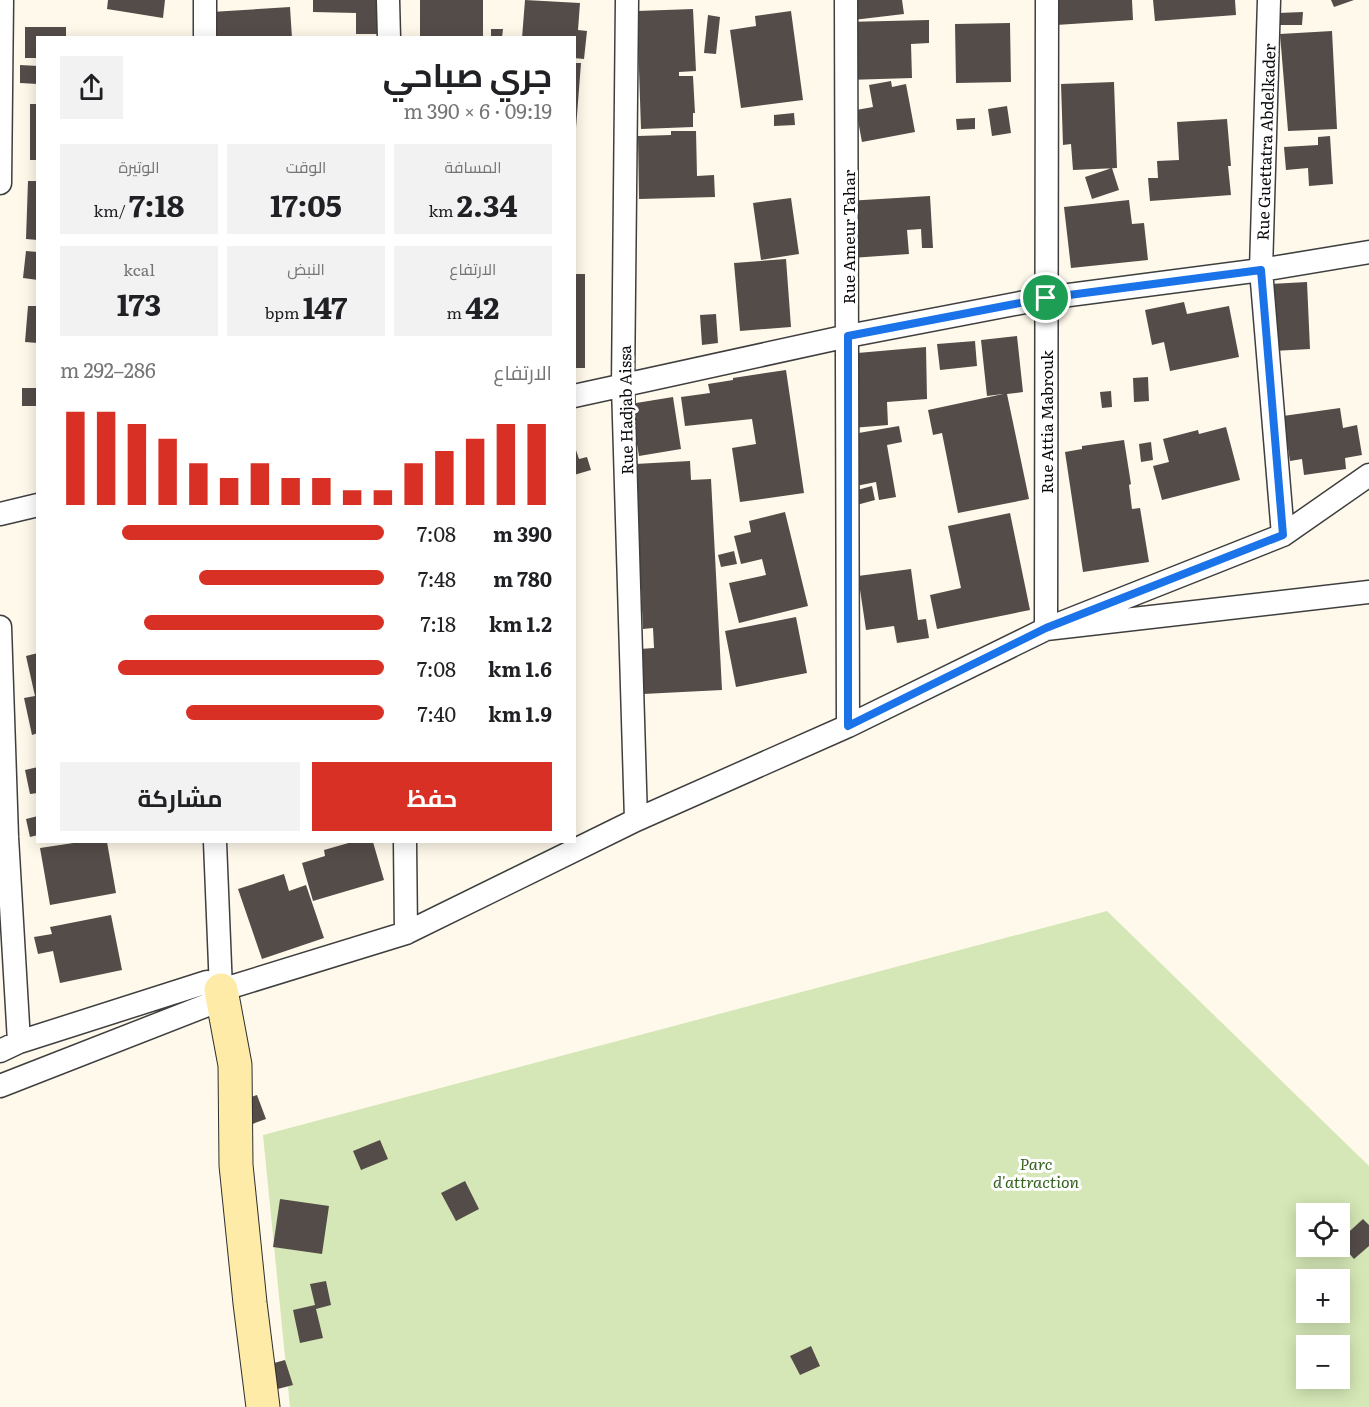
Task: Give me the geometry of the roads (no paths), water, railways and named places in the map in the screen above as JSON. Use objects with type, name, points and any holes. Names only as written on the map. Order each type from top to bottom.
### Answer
[{"type":"street","points":[[0,183],[2,0]]},
{"type":"street","points":[[205,0],[205,36]]},
{"type":"street","points":[[388,0],[389,36]]},
{"type":"street","name":"Rue Hadjab Aissa","points":[[627,0],[623,386],[636,820]]},
{"type":"street","name":"Rue Ameur Tahar","points":[[846,0],[848,726]]},
{"type":"street","name":"Rue Attia Mabrouk","points":[[1046,628],[1047,0]]},
{"type":"street","name":"Rue Guettatra Abdelkader","points":[[1269,0],[1261,270],[1283,535]]},
{"type":"street","points":[[576,396],[848,336],[1046,298],[1261,270],[1369,252]]},
{"type":"street","points":[[0,1086],[210,1004],[220,990],[406,933],[636,820],[848,726],[1046,628],[1283,535],[1369,476]]},
{"type":"street","points":[[0,514],[36,505]]},
{"type":"street","points":[[1046,628],[1369,592]]},
{"type":"street","points":[[0,627],[3,838],[10,1047],[207,982],[220,990]]},
{"type":"street","points":[[215,843],[220,990],[235,1065],[236,1165],[263,1407]]},
{"type":"street","points":[[405,843],[406,933]]},
{"type":"park label","name":"Parc d'attraction","points":[[1036,1172]]}]
